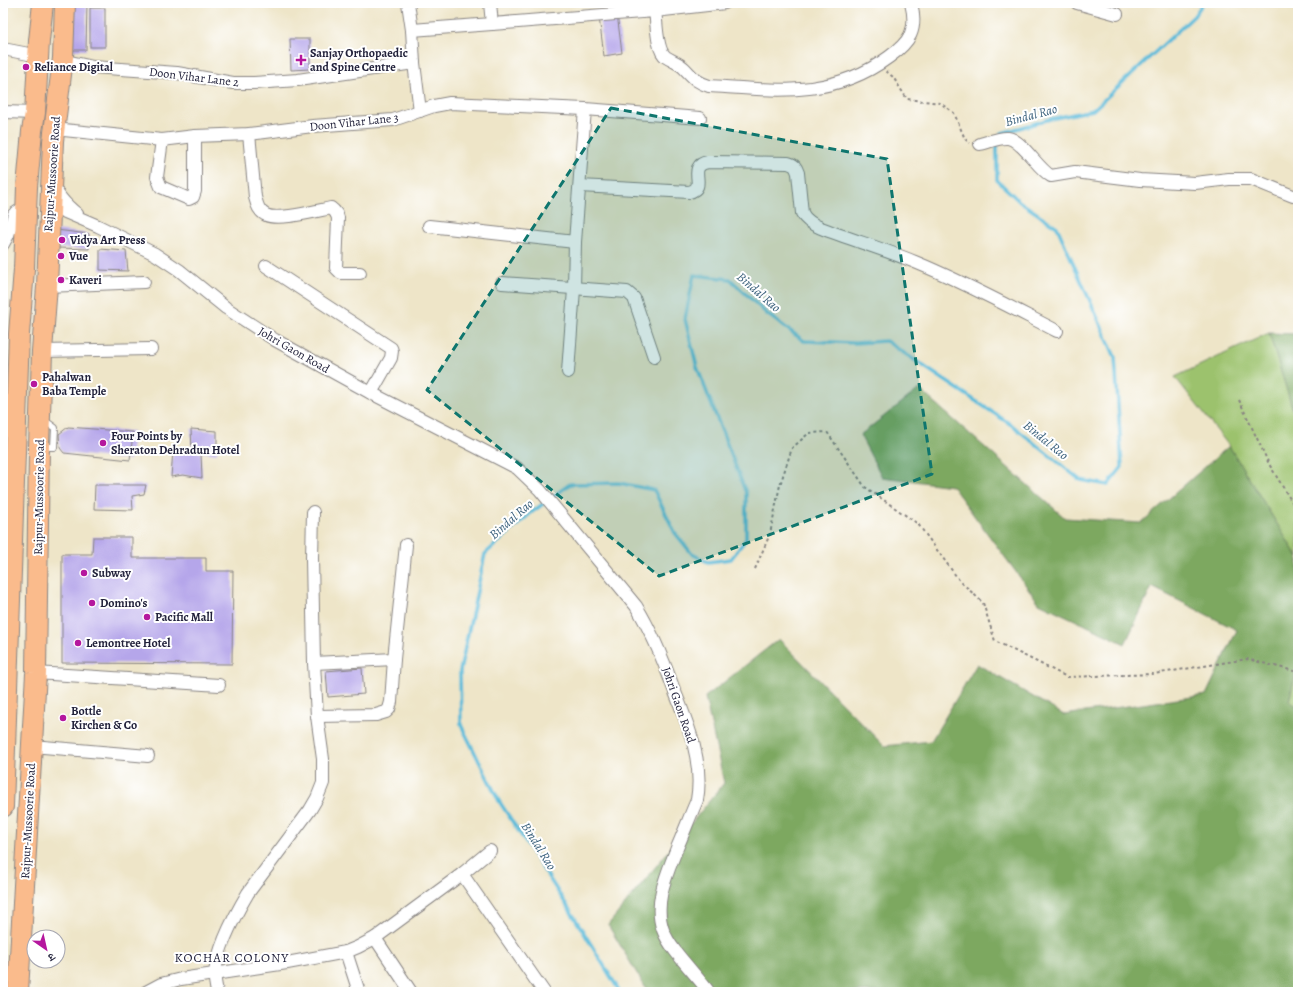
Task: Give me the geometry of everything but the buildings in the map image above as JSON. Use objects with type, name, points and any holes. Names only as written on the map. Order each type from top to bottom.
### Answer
[{"type":"main road","name":"Rajpur-Mussoorie Road","points":[[3,806],[19,341],[29,162],[35,113],[44,3]]},
{"type":"main road","name":"Rajpur-Mussoorie Road","points":[[18,992],[36,672],[39,447],[42,351],[47,286],[51,168],[54,129],[63,58],[65,3]]},
{"type":"main road","points":[[29,162],[51,168]]},
{"type":"street","points":[[408,3],[420,111]]},
{"type":"street","points":[[490,3],[492,24]]},
{"type":"street","points":[[412,30],[616,14],[655,7],[725,3]]},
{"type":"street","points":[[655,7],[659,46],[662,53],[681,65],[696,81],[709,86],[794,90],[808,89],[845,81],[878,64],[901,48],[907,42],[910,35],[912,24],[911,3]]},
{"type":"street","points":[[1077,3],[1117,14]]},
{"type":"street","points":[[3,49],[39,56]]},
{"type":"street","name":"Doon Vihar Lane 2","points":[[63,58],[66,61],[94,66],[177,73],[233,83],[298,80],[414,63]]},
{"type":"street","name":"Doon Vihar Lane 3","points":[[54,129],[162,140],[195,136],[249,134],[313,126],[393,120],[434,106],[450,104],[585,109],[700,118]]},
{"type":"street","points":[[568,372],[574,289],[575,242],[585,109]]},
{"type":"street","points":[[3,112],[35,113]]},
{"type":"street","points":[[249,134],[251,166],[257,206],[266,215],[272,217],[331,208],[337,214],[338,218],[336,268],[341,273],[360,273]]},
{"type":"street","points":[[162,140],[158,177],[161,187],[191,198],[196,191],[195,136]]},
{"type":"street","points":[[980,144],[1011,138],[1051,176],[1075,172],[1140,180],[1195,183],[1229,179],[1251,179],[1293,196],[1298,196]]},
{"type":"street","points":[[580,186],[689,192],[698,186],[697,169],[700,164],[703,163],[788,163],[795,165],[798,174],[802,213],[804,217],[813,224],[914,261],[993,298],[1057,331]]},
{"type":"street","points":[[51,168],[54,187],[61,198],[70,208],[86,220]]},
{"type":"street","name":"Johri Gaon Road","points":[[50,205],[86,220],[155,254],[179,270],[226,308],[275,340],[372,393],[517,468],[540,490],[629,596],[644,618],[658,648],[688,724],[695,751],[699,788],[697,800],[665,879],[660,898],[659,915],[663,931],[670,944],[708,992]]},
{"type":"street","points":[[3,244],[8,235],[14,214],[26,206]]},
{"type":"street","points":[[429,226],[575,242]]},
{"type":"street","points":[[266,266],[390,348],[392,351],[391,358],[372,393]]},
{"type":"street","points":[[47,286],[144,282]]},
{"type":"street","points":[[502,283],[627,292],[634,298],[654,357]]},
{"type":"street","points":[[42,351],[150,349]]},
{"type":"street","points":[[217,992],[215,974],[231,924],[248,893],[317,798],[323,783],[323,759],[317,716],[314,663],[312,558],[313,512]]},
{"type":"street","points":[[317,716],[376,715],[386,712],[389,709],[391,702],[406,545]]},
{"type":"street","points":[[314,663],[394,658]]},
{"type":"street","points":[[36,672],[219,685]]},
{"type":"street","points":[[32,746],[148,756]]},
{"type":"street","points":[[146,992],[170,982],[346,952],[375,938],[490,852]]},
{"type":"street","points":[[462,874],[544,992]]},
{"type":"street","points":[[375,938],[411,992]]},
{"type":"street","points":[[346,952],[359,992]]},
{"type":"path","points":[[878,64],[893,76],[907,99],[940,103],[954,113],[964,139],[970,143],[980,144]]},
{"type":"path","points":[[1239,400],[1269,464],[1298,512]]},
{"type":"path","points":[[755,569],[770,534],[780,485],[792,448],[809,434],[827,432],[865,487],[918,524],[959,580],[983,603],[995,641],[1067,677],[1154,674],[1247,659],[1298,672]]},
{"type":"highlighted area","points":[[611,108],[887,159],[932,474],[659,576],[427,390]]},
{"type":"green space","points":[[1269,333],[1298,426],[1298,558],[1229,446],[1175,377]]},
{"type":"green space","points":[[1269,333],[1298,334],[1298,426]]},
{"type":"green space","points":[[919,389],[1065,518],[1141,523],[1229,446],[1298,558],[1298,663],[1289,701],[1298,707],[1298,992],[648,992],[608,925],[724,783],[705,697],[779,639],[884,746],[931,741],[977,664],[1064,715],[1206,695],[1237,630],[1152,587],[1125,644],[1039,603],[952,486],[882,477],[860,435]]},
{"type":"green space","points":[[1298,663],[1298,707],[1289,701]]},
{"type":"waterway","name":"Bindal Rao","points":[[1002,133],[1050,119],[1093,110],[1194,16],[1203,3]]},
{"type":"waterway","name":"Bindal Rao","points":[[620,992],[573,915],[499,801],[461,725],[460,671],[485,554],[532,512],[570,484],[619,483],[654,490],[675,533],[692,554],[708,562],[731,559],[746,539],[746,493],[697,367],[685,319],[694,275],[730,279],[767,314],[804,341],[855,343],[886,341],[1013,426],[1080,480],[1108,485],[1122,467],[1115,357],[1057,227],[1020,202],[997,180],[997,141]]},
{"type":"place","name":"Sanjay Orthopaedic and Spine Centre","points":[[301,60]]},
{"type":"place","name":"Reliance Digital","points":[[26,67]]},
{"type":"place","name":"Vidya Art Press","points":[[62,240]]},
{"type":"place","name":"Vue","points":[[61,256]]},
{"type":"place","name":"Kaveri","points":[[61,280]]},
{"type":"place","name":"Pahalwan Baba Temple","points":[[34,384]]},
{"type":"place","name":"Four Points by Sheraton Dehradun Hotel","points":[[103,443]]},
{"type":"place","name":"Subway","points":[[84,573]]},
{"type":"place","name":"Domino's","points":[[92,603]]},
{"type":"place","name":"Pacific Mall","points":[[147,617]]},
{"type":"place","name":"Lemontree Hotel","points":[[78,643]]},
{"type":"place","name":"Bottle Kirchen & Co","points":[[63,718]]},
{"type":"district","name":"KOCHAR COLONY","points":[[232,957]]}]
